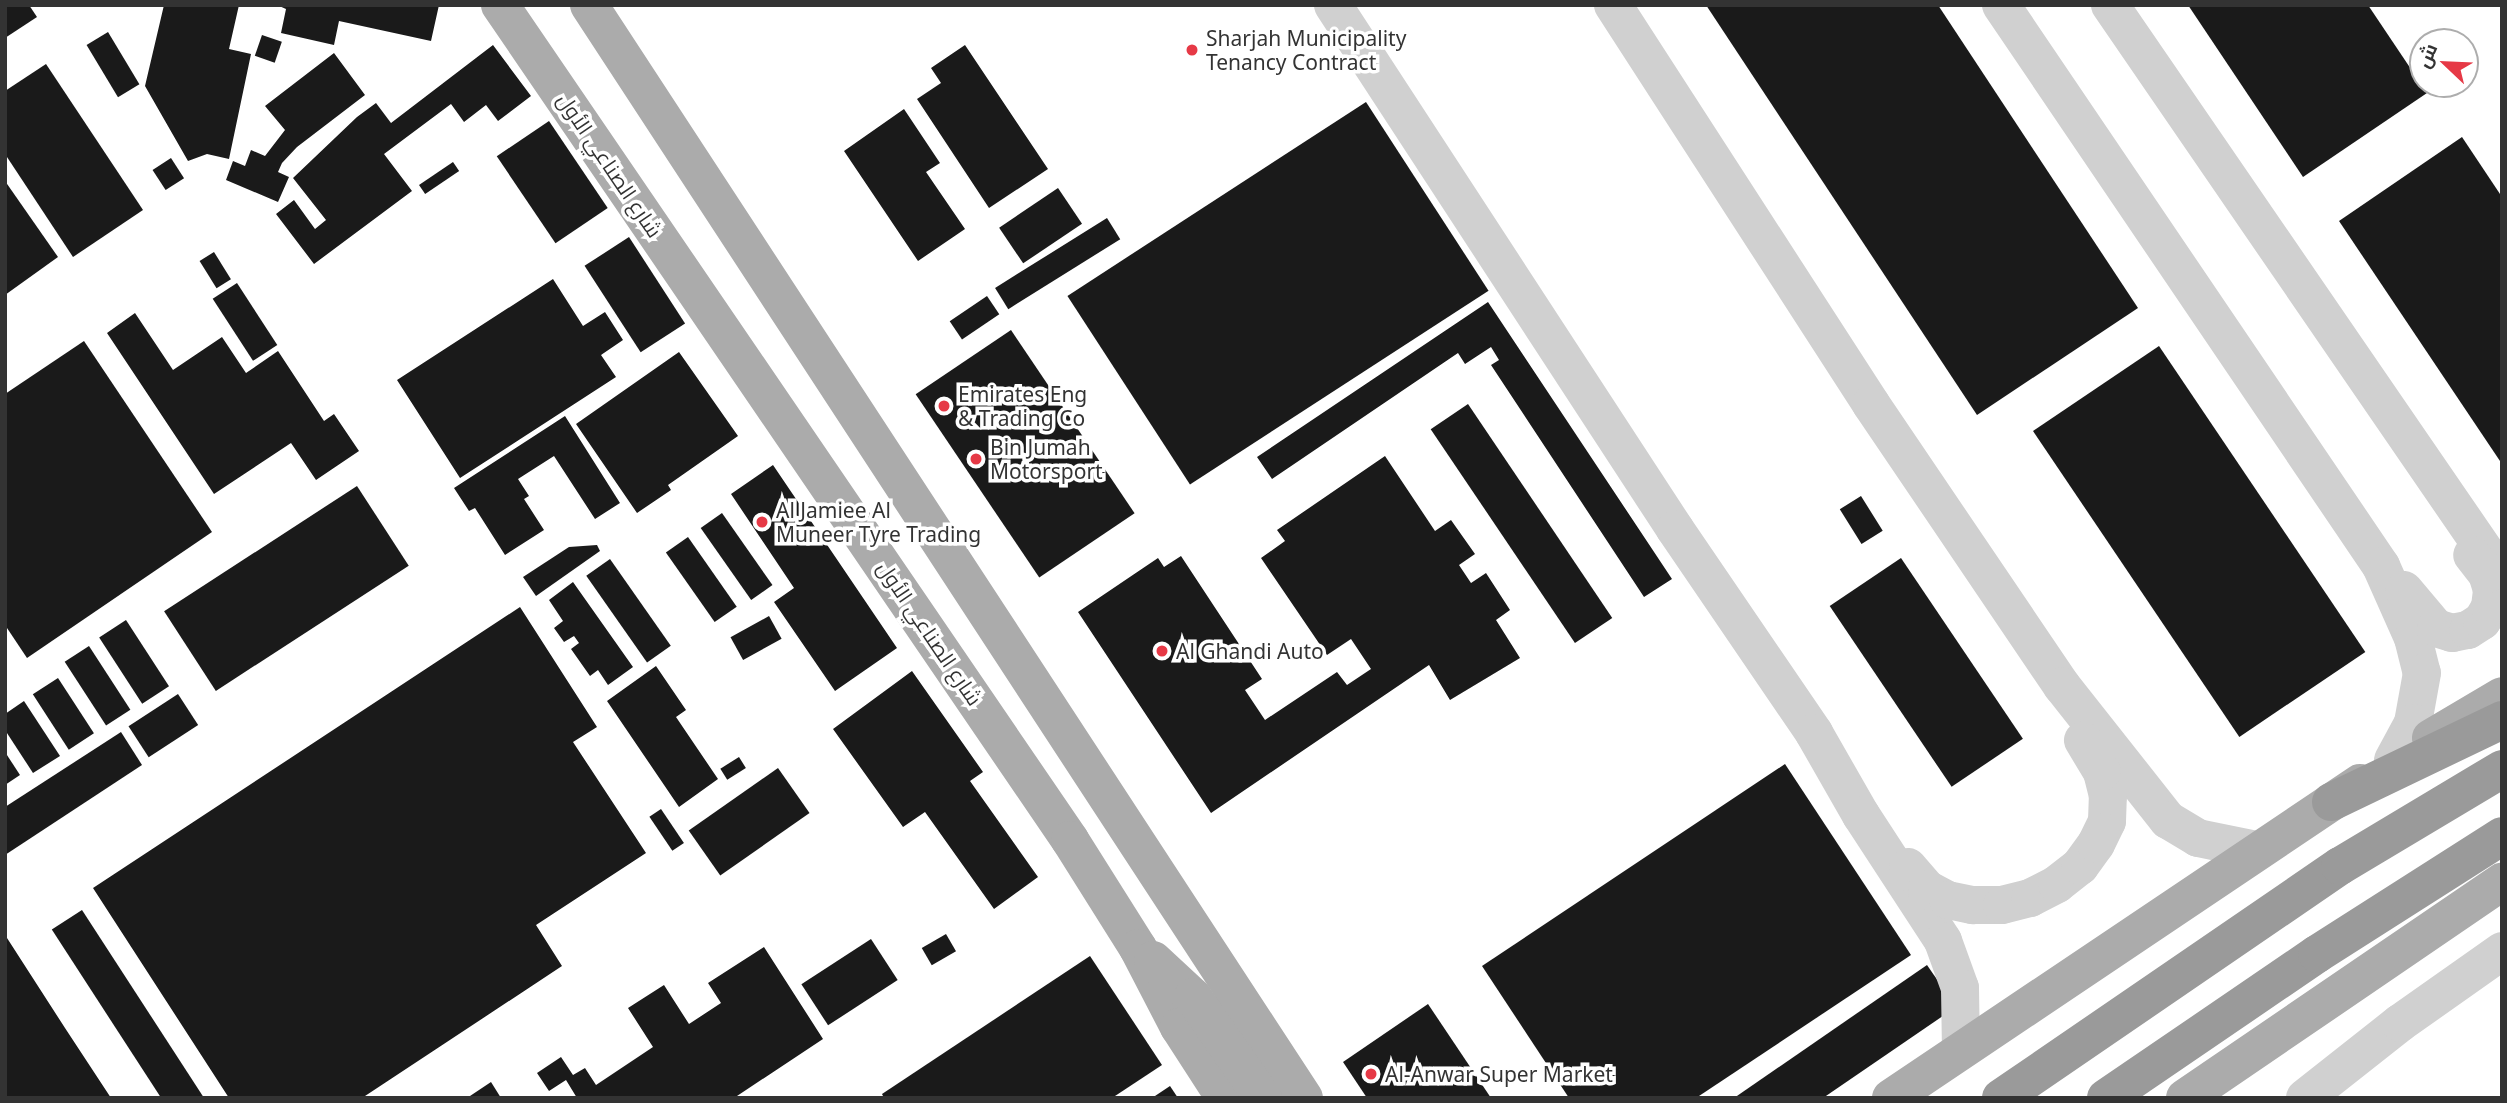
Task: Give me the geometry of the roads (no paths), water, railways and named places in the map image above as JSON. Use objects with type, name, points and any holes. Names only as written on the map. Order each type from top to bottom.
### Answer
[{"type":"highway","points":[[2331,802],[2502,720]]},
{"type":"highway","points":[[2001,1098],[2340,866],[2502,769]]},
{"type":"highway","points":[[2106,1098],[2317,954],[2502,836]]},
{"type":"main road","name":"شارع الصناعي الأول","points":[[500,5],[1040,796],[1138,948],[1179,1027],[1224,1098]]},
{"type":"main road","points":[[589,6],[1304,1098]]},
{"type":"main road","points":[[1891,1098],[2256,850],[2393,760],[2502,696]]},
{"type":"main road","points":[[2185,1098],[2502,881]]},
{"type":"main road","points":[[1138,948],[1193,997],[1263,1098]]},
{"type":"street","points":[[1333,5],[1668,518],[1814,733],[1861,815],[1951,956],[1960,988],[1961,1050]]},
{"type":"street","points":[[1613,5],[1871,404],[2062,687],[2168,820],[2198,838],[2256,850]]},
{"type":"street","points":[[2110,5],[2502,576]]},
{"type":"street","points":[[2011,13],[2381,566],[2436,628],[2452,633],[2468,630],[2482,621],[2490,607],[2492,590],[2487,574],[2465,546],[2459,516]]},
{"type":"street","points":[[2381,566],[2413,638],[2422,673],[2413,723],[2393,760]]},
{"type":"street","points":[[1861,815],[1885,830],[1911,872],[1927,889],[1948,900],[1972,905],[2002,905],[2030,898],[2057,884],[2080,866],[2096,844],[2106,821],[2108,796],[2102,772],[2078,731],[2062,687]]},
{"type":"street","points":[[2305,1098],[2400,1023],[2502,951]]},
{"type":"place","name":"Sharjah Municipality Tenancy Contract","points":[[1192,50]]},
{"type":"place","name":"Emirates Eng & Trading Co","points":[[944,406]]},
{"type":"place","name":"Bin Jumah Motorsport","points":[[976,459]]},
{"type":"place","name":"Al Jamiee Al Muneer Tyre Trading","points":[[762,522]]},
{"type":"place","name":"Al Ghandi Auto","points":[[1162,651]]},
{"type":"place","name":"Al-Anwar Super Market","points":[[1371,1074]]}]
